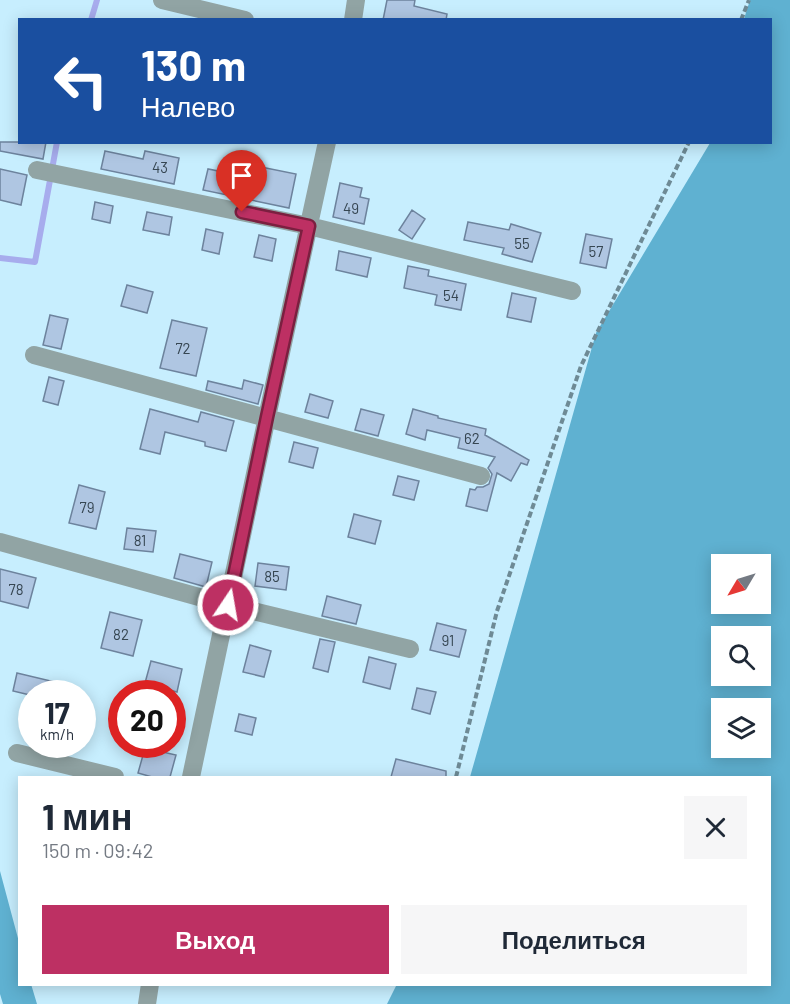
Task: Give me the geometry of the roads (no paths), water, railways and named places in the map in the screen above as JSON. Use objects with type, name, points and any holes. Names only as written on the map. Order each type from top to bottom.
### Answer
[{"type":"lane","points":[[162,0],[237,18]]},
{"type":"lane","points":[[353,18],[356,0]]},
{"type":"lane","points":[[191,776],[327,144]]},
{"type":"lane","points":[[37,170],[309,226],[572,291]]},
{"type":"lane","points":[[34,355],[481,476]]},
{"type":"lane","points":[[0,542],[228,605],[410,649]]},
{"type":"lane","points":[[17,753],[111,776]]},
{"type":"lane","points":[[147,1004],[150,986]]},
{"type":"waterway","points":[[92,18],[97,0]]},
{"type":"waterway","points":[[0,258],[35,262],[57,144]]}]
